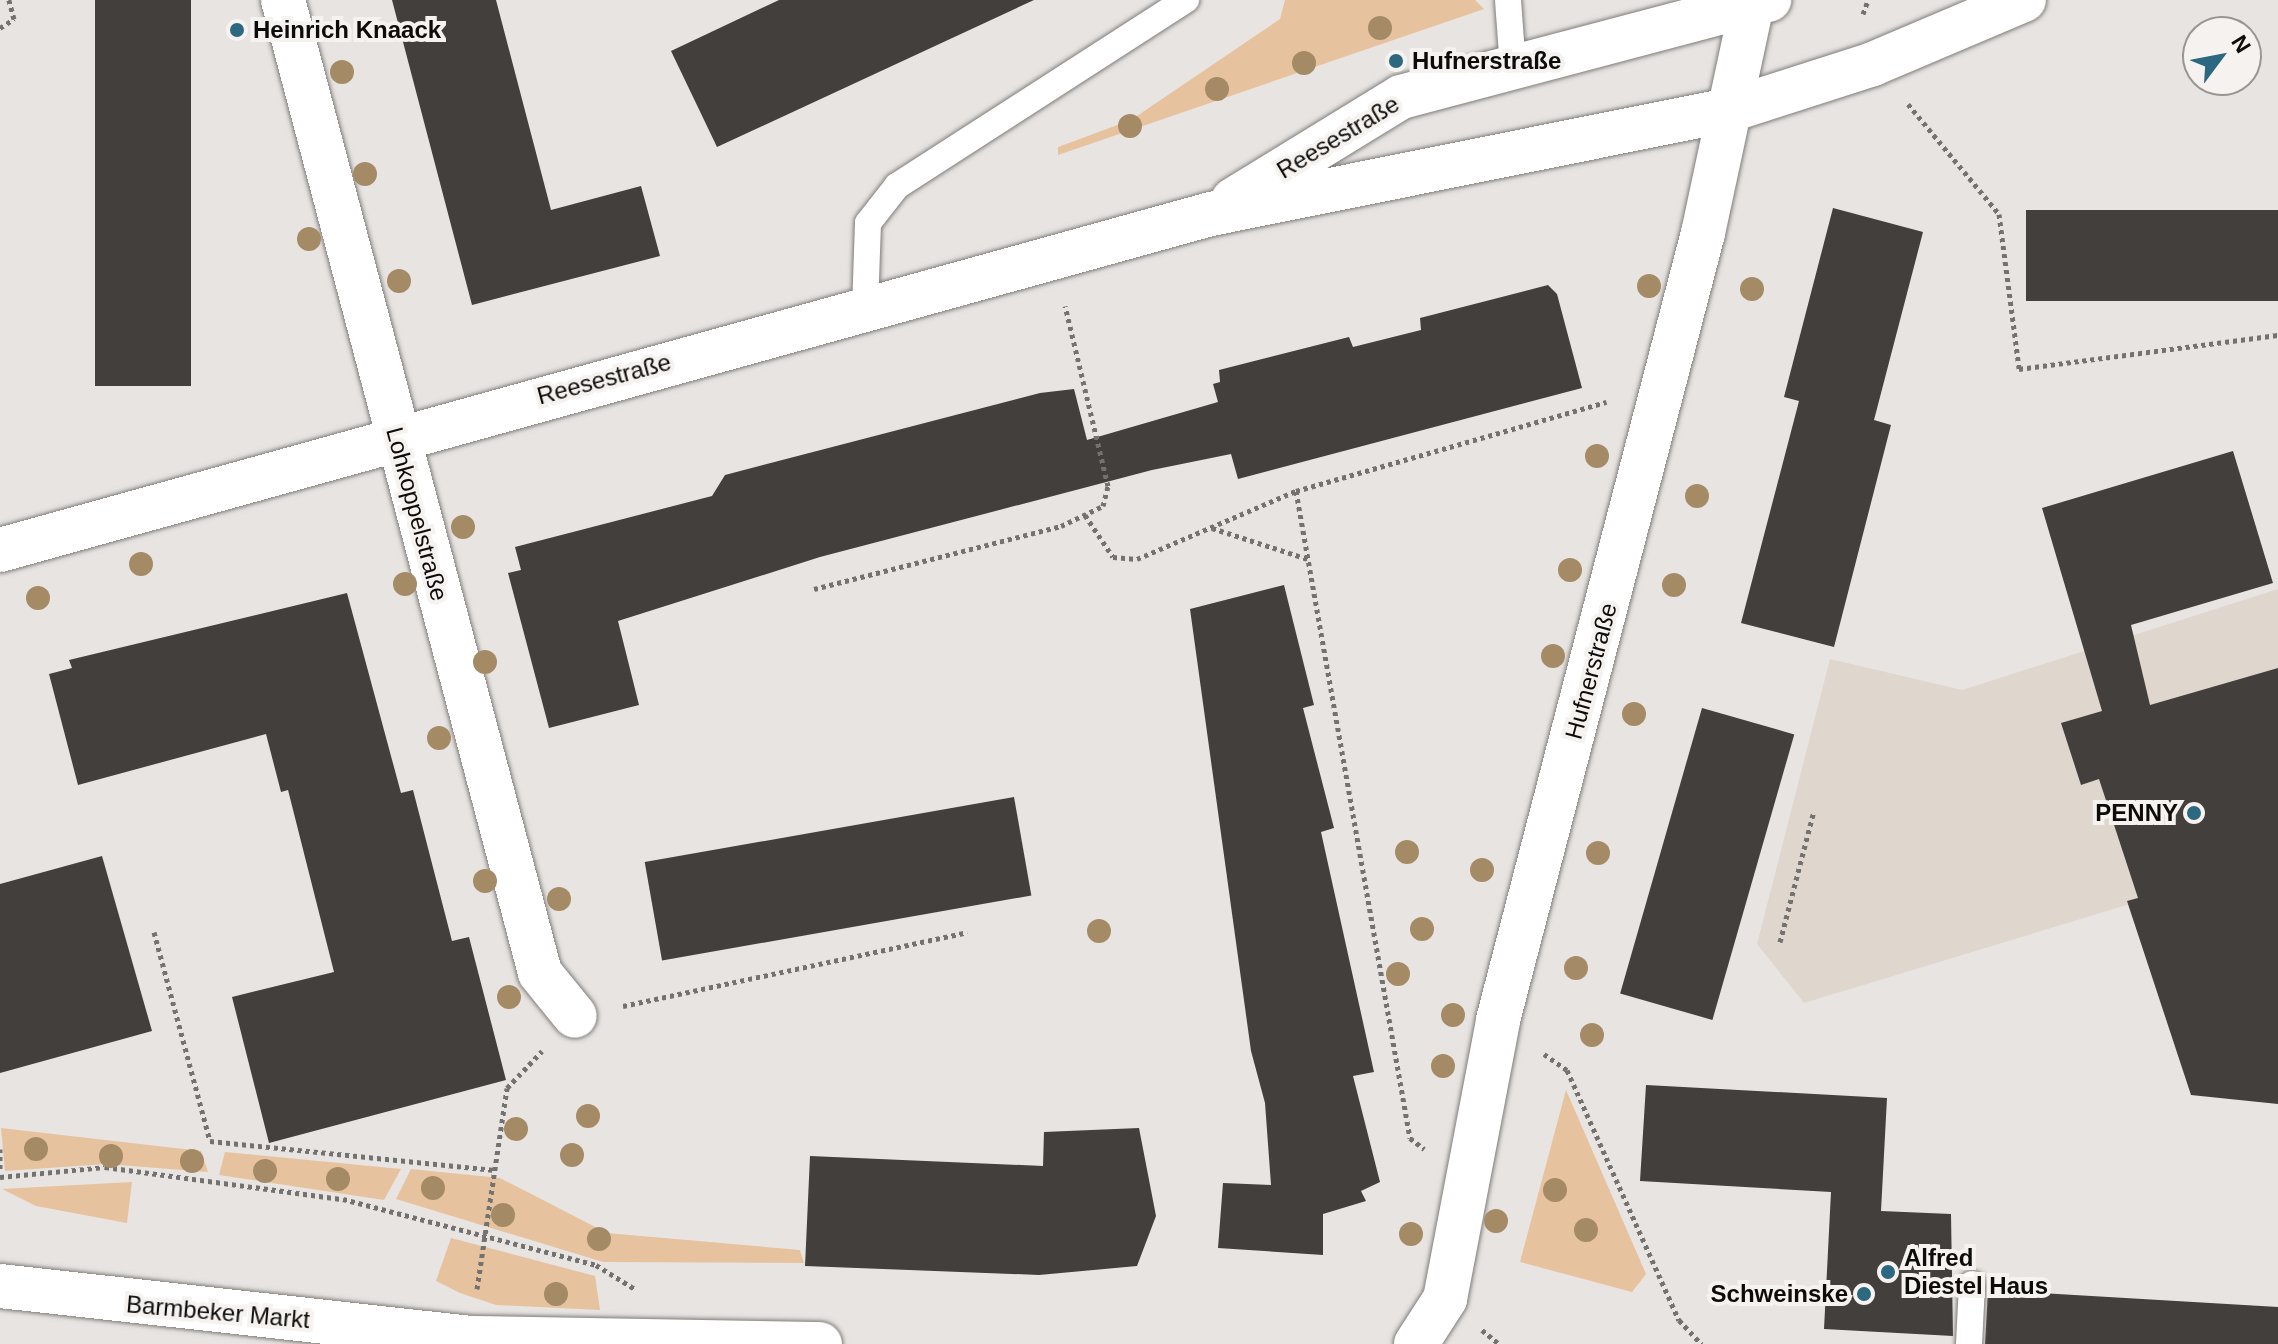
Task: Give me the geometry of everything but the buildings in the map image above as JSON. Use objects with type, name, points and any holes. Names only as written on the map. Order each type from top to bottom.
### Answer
[{"type":"main road","name":"Lohkoppelstraße","points":[[283,0],[540,973],[575,1016]]},
{"type":"main road","points":[[1733,109],[1873,64],[2024,0]]},
{"type":"main road","name":"Reesestraße","points":[[1211,214],[1401,97],[1758,2]]},
{"type":"main road","name":"Hufnerstraße","points":[[1416,1344],[1445,1299],[1469,1186],[1498,1020],[1758,2]]},
{"type":"main road","name":"Reesestraße","points":[[0,550],[396,435],[1211,214],[1733,109]]},
{"type":"main road","name":"Barmbeker Markt","points":[[0,1286],[470,1338],[820,1344]]},
{"type":"lane","points":[[865,309],[868,223],[897,186],[1186,0]]},
{"type":"lane","points":[[1508,0],[1513,68]]},
{"type":"lane","points":[[1969,1344],[1972,1284]]},
{"type":"path","points":[[0,28],[14,19],[9,0]]},
{"type":"path","points":[[1873,64],[1999,214],[2019,369],[2278,335]]},
{"type":"path","points":[[814,589],[1085,515],[1103,506],[1108,486],[1054,259]]},
{"type":"path","points":[[1085,515],[1113,557],[1137,559],[1296,491],[1662,386]]},
{"type":"path","points":[[1296,491],[1410,1138],[1469,1186]]},
{"type":"path","points":[[1211,527],[1308,559]]},
{"type":"path","points":[[1780,942],[1814,811]]},
{"type":"path","points":[[154,932],[210,1141],[495,1170]]},
{"type":"path","points":[[470,1338],[507,1088],[575,1016],[967,932]]},
{"type":"path","points":[[1498,1020],[1567,1070],[1679,1320],[1701,1344]]},
{"type":"path","points":[[0,1149],[0,1171]]},
{"type":"path","points":[[0,1177],[105,1167],[343,1199],[596,1265],[648,1296]]},
{"type":"shaded area","points":[[1285,0],[1475,0],[1484,9],[1058,155],[1058,147],[1131,120],[1280,19]]},
{"type":"shaded area","points":[[2278,589],[2278,859],[1804,1003],[1757,944],[1830,659],[1962,690]]},
{"type":"shaded area","points":[[1566,1090],[1646,1274],[1632,1292],[1520,1262]]},
{"type":"shaded area","points":[[1,1128],[201,1151],[208,1172],[106,1164],[5,1171]]},
{"type":"shaded area","points":[[225,1152],[401,1169],[384,1200],[219,1175]]},
{"type":"shaded area","points":[[411,1169],[500,1178],[607,1233],[800,1250],[804,1263],[603,1262],[396,1199]]},
{"type":"shaded area","points":[[132,1182],[127,1223],[36,1206],[2,1189]]},
{"type":"shaded area","points":[[451,1238],[595,1276],[600,1310],[496,1305],[460,1293],[436,1281]]},
{"type":"place","name":"Heinrich Knaack","points":[[237,30]]},
{"type":"place","name":"Hufnerstraße","points":[[1396,61]]},
{"type":"place","name":"PENNY","points":[[2194,813]]},
{"type":"place","name":"Alfred Diestel Haus","points":[[1888,1272]]},
{"type":"place","name":"Schweinske","points":[[1864,1294]]}]
